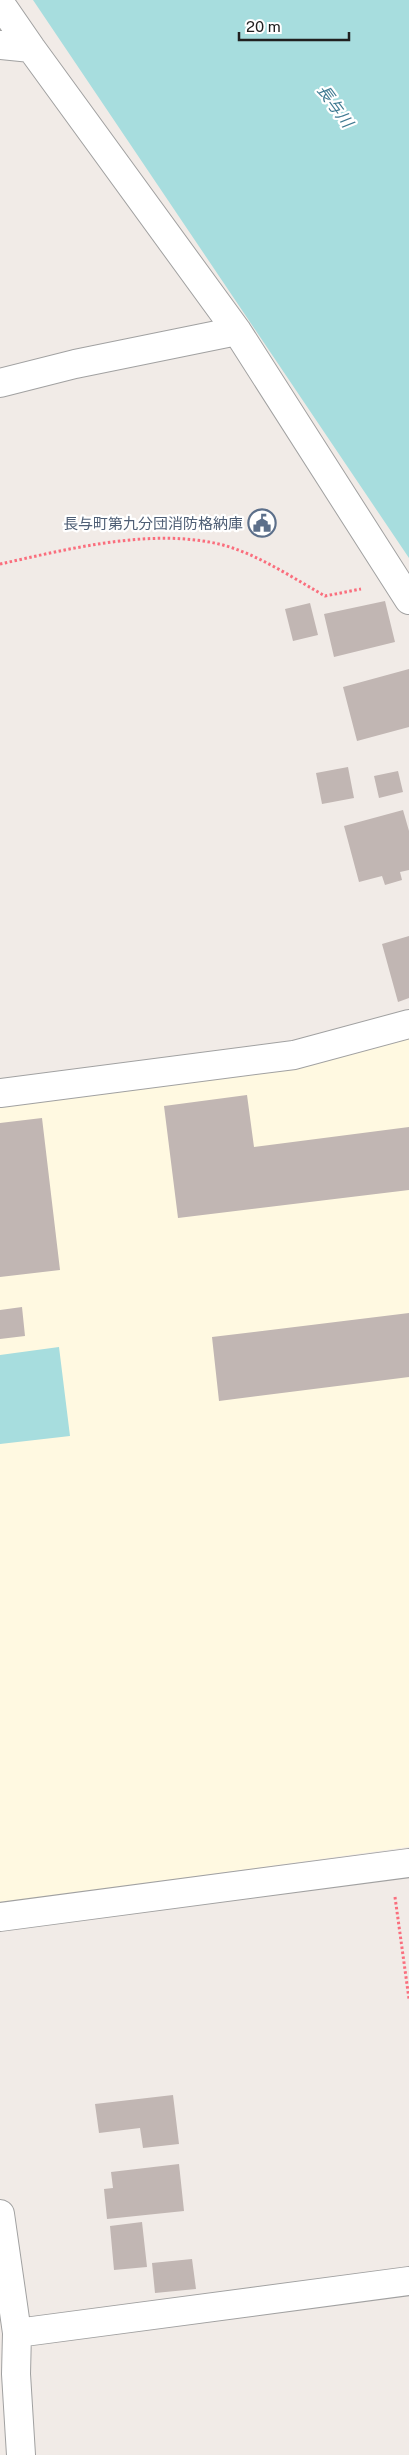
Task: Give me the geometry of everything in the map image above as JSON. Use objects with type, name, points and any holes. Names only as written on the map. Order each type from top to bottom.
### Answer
[{"type":"street","points":[[0,3],[30,48],[236,330],[403,591]]},
{"type":"street","points":[[0,45],[30,48]]},
{"type":"street","points":[[0,383],[75,364],[236,330]]},
{"type":"street","points":[[0,1093],[294,1055],[409,1024]]},
{"type":"street","points":[[0,1917],[400,1864]]},
{"type":"street","points":[[0,2214],[16,2333],[8,2375],[21,2455]]},
{"type":"street","points":[[16,2333],[409,2281]]},
{"type":"path","points":[[0,564],[103,542],[172,539],[222,545],[254,557],[325,596],[403,591]]},
{"type":"path","points":[[400,1864],[409,1999]]},
{"type":"shaded area","points":[[409,1031],[409,1847],[0,1903],[0,1102]]},
{"type":"water","name":"長与川","points":[[33,0],[409,0],[409,558]]},
{"type":"water","points":[[59,1347],[70,1436],[0,1444],[0,1355]]},
{"type":"building","points":[[385,601],[395,642],[334,657],[324,614]]},
{"type":"building","points":[[310,603],[318,635],[293,641],[285,609]]},
{"type":"building","points":[[409,669],[409,727],[357,741],[343,687]]},
{"type":"building","points":[[348,767],[354,798],[322,804],[316,773]]},
{"type":"building","points":[[398,771],[403,792],[379,798],[374,776]]},
{"type":"building","points":[[403,810],[409,831],[409,870],[400,872],[402,880],[385,885],[382,876],[359,882],[344,826]]},
{"type":"building","points":[[409,936],[409,998],[398,1002],[382,944]]},
{"type":"building","points":[[247,1095],[254,1147],[409,1127],[409,1190],[178,1218],[164,1106]]},
{"type":"building","points":[[42,1118],[60,1270],[0,1277],[0,1123]]},
{"type":"building","points":[[22,1307],[25,1336],[0,1339],[0,1310]]},
{"type":"building","points":[[409,1313],[409,1377],[219,1401],[212,1337]]},
{"type":"building","points":[[173,2095],[179,2144],[143,2148],[140,2128],[99,2133],[95,2104]]},
{"type":"building","points":[[179,2164],[184,2211],[107,2219],[104,2189],[113,2188],[111,2172]]},
{"type":"building","points":[[142,2222],[147,2267],[114,2270],[110,2226]]},
{"type":"building","points":[[192,2259],[196,2289],[155,2293],[152,2263]]},
{"type":"place","name":"長与町第九分団消防格納庫","points":[[262,523]]}]
